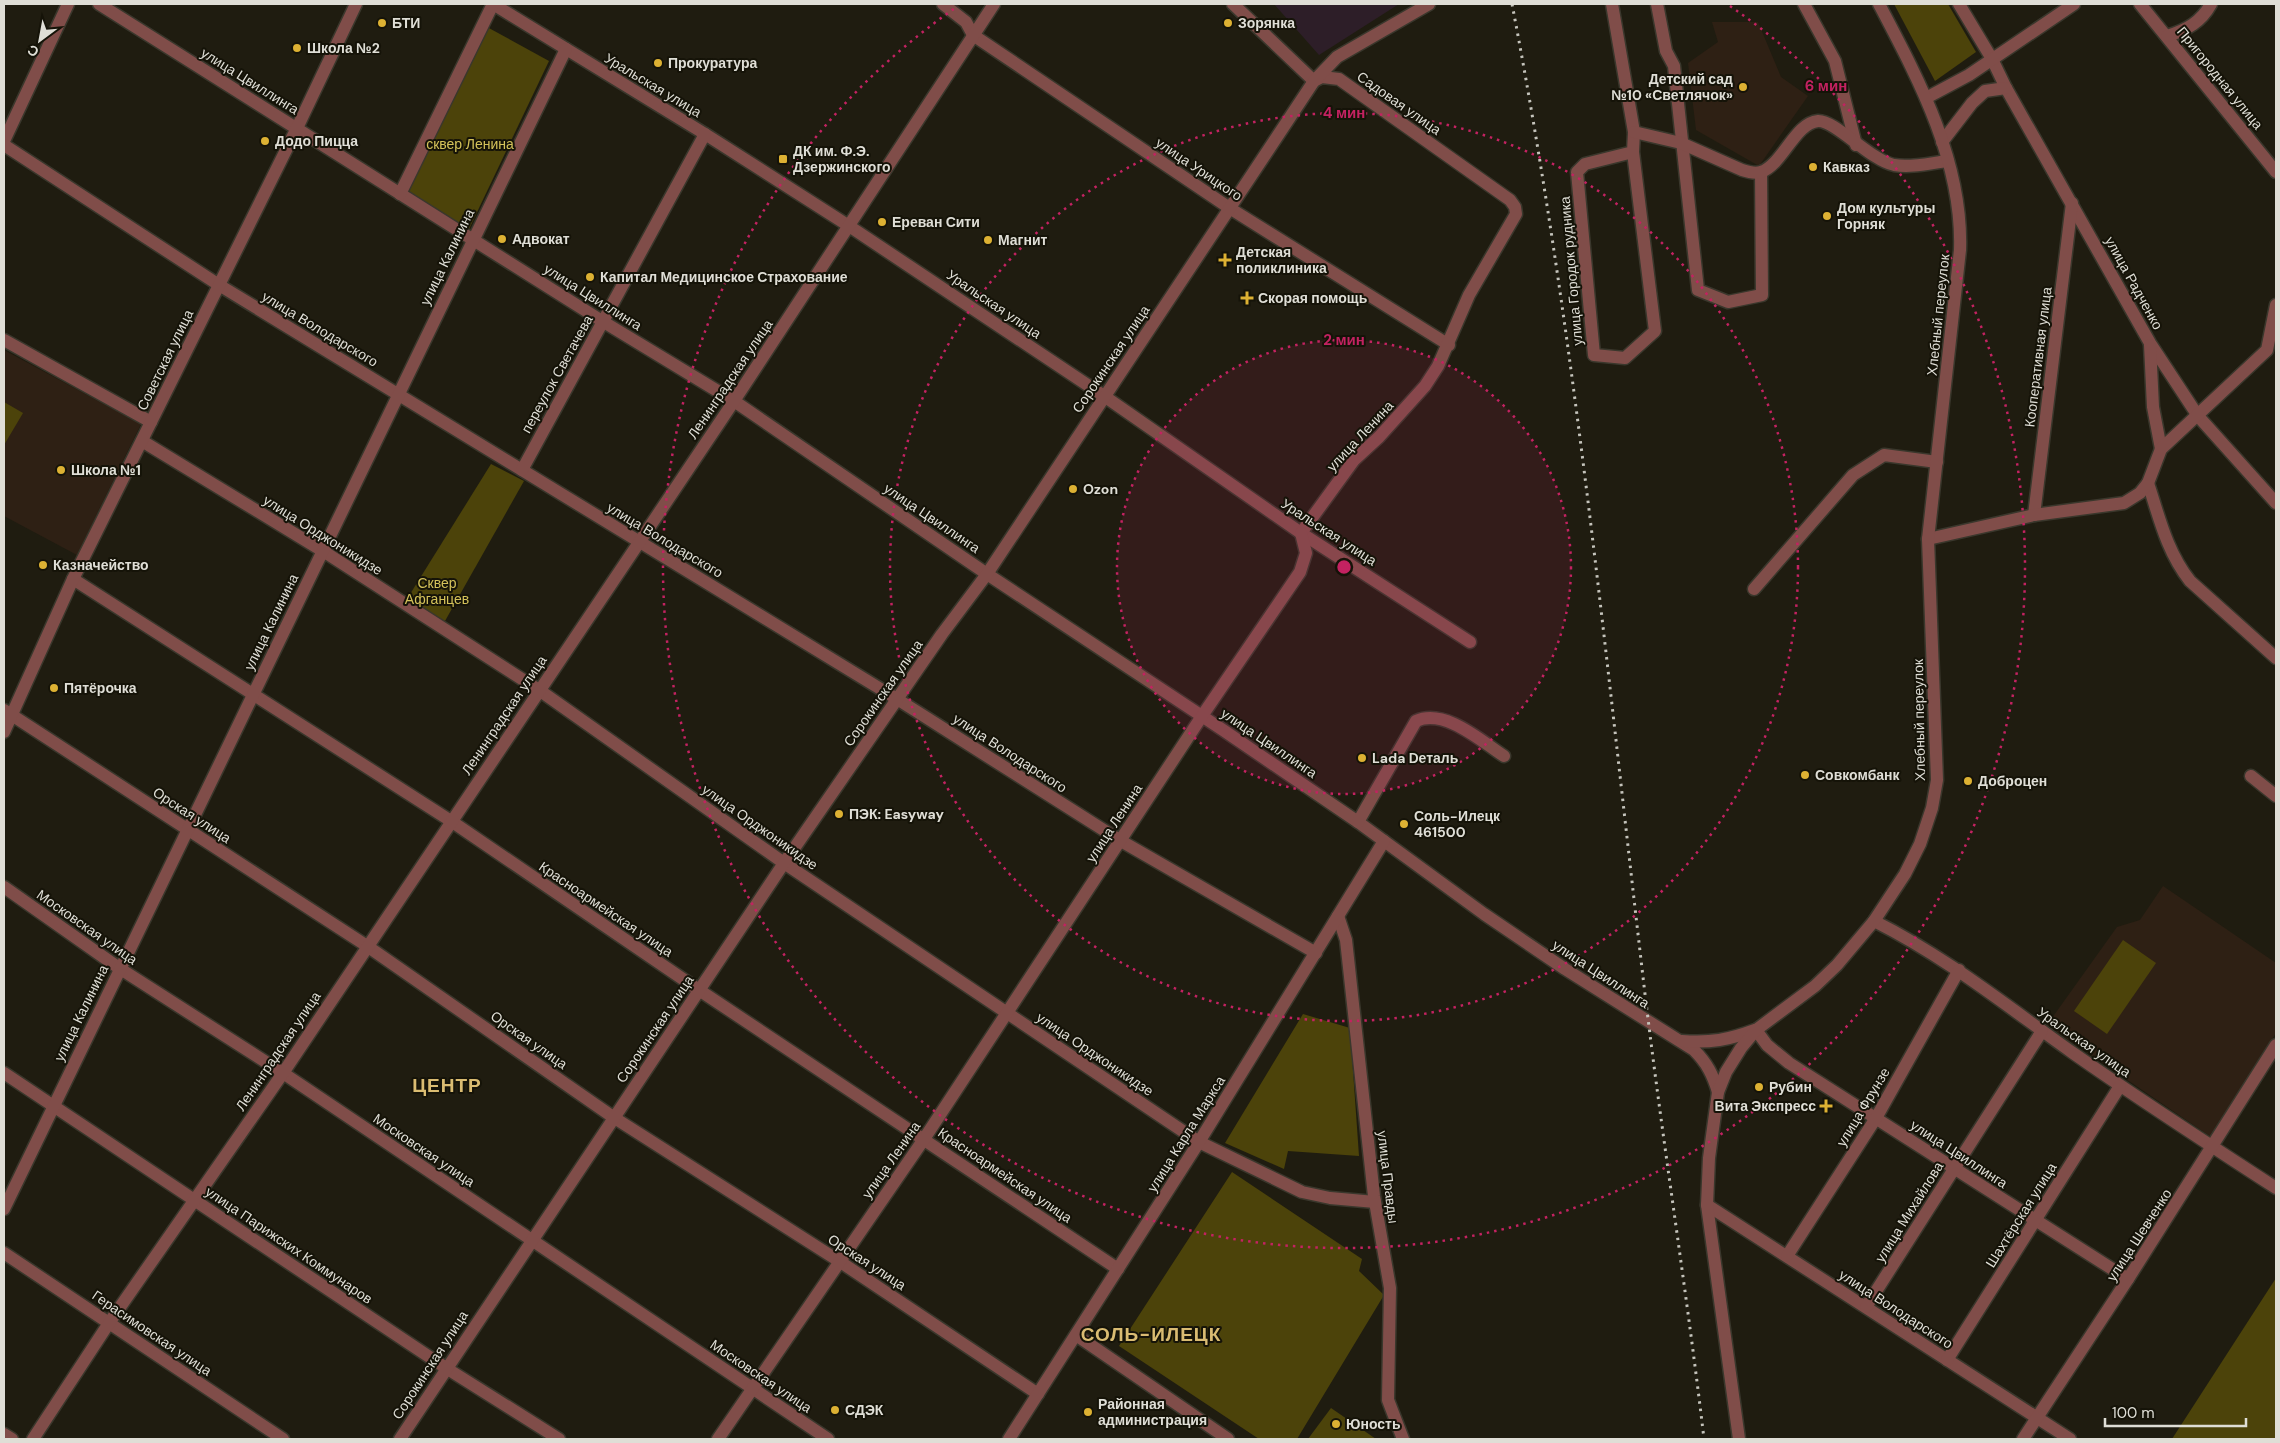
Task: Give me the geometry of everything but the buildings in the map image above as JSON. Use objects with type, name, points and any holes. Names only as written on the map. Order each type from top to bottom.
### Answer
[{"type":"street","points":[[4,141],[68,4]]},
{"type":"street","name":"улица Цвиллинга","points":[[99,4],[602,321],[734,401],[987,574],[1358,822],[1484,914],[1565,970],[1680,1040],[1706,1062],[1718,1092]]},
{"type":"street","name":"Советская улица","points":[[4,732],[8,713],[297,128],[356,4]]},
{"type":"street","points":[[400,194],[493,4]]},
{"type":"street","name":"Уральская улица","points":[[493,4],[705,134],[848,226],[1104,396],[1301,533],[1470,642]]},
{"type":"street","name":"улица Урицкого","points":[[943,4],[966,22],[973,35],[1231,209],[1448,345]]},
{"type":"street","name":"Ленинградская улица","points":[[33,1439],[109,1323],[283,1073],[638,541],[734,401],[994,4]]},
{"type":"street","points":[[1233,4],[1314,80]]},
{"type":"street","name":"Сорокинская улица","points":[[400,1439],[784,863],[897,698],[987,574],[1104,396],[1231,209],[1314,80],[1337,57],[1429,4]]},
{"type":"street","name":"улица Городок рудника","points":[[1612,4],[1634,132],[1633,152],[1656,331],[1625,358],[1594,355],[1577,172],[1585,164],[1633,152]]},
{"type":"street","points":[[1658,4],[1666,51],[1674,66],[1698,290],[1728,302],[1762,296],[1761,172]]},
{"type":"street","points":[[1804,4],[1835,61],[1856,145]]},
{"type":"street","name":"Хлебный переулок","points":[[1718,1092],[1726,1072],[1741,1048],[1756,1030],[1815,986],[1838,965],[1874,921],[1905,874],[1920,844],[1932,808],[1937,780],[1928,539],[1960,250],[1959,204],[1948,161],[1926,98],[1913,68],[1879,4]]},
{"type":"street","name":"улица Радченко","points":[[1959,4],[1992,59],[2006,88],[2150,344],[2198,416],[2276,503]]},
{"type":"street","points":[[1926,98],[1969,75],[2074,4]]},
{"type":"street","name":"Пригородная улица","points":[[2140,4],[2276,172]]},
{"type":"street","points":[[2167,36],[2185,30],[2204,16],[2212,4]]},
{"type":"street","name":"улица Калинина","points":[[4,1209],[119,968],[188,830],[252,694],[566,49]]},
{"type":"street","points":[[1969,75],[1980,95]]},
{"type":"street","name":"Садовая улица","points":[[1314,80],[1322,77],[1339,79],[1510,200],[1515,207],[1514,222]]},
{"type":"street","points":[[1942,142],[1980,95],[1985,91],[2006,88]]},
{"type":"street","points":[[1634,132],[1681,143],[1742,170],[1761,172],[1775,162],[1810,123],[1817,121],[1829,124],[1878,159],[1893,164],[1908,166],[1948,161]]},
{"type":"street","name":"переулок Светачева","points":[[522,470],[705,134]]},
{"type":"street","name":"улица Володарского","points":[[4,145],[219,285],[897,698],[1121,841],[1316,953]]},
{"type":"street","name":"Кооперативная улица","points":[[2034,514],[2072,203]]},
{"type":"street","name":"улица Ленина","points":[[718,1439],[924,1140],[1202,716],[1300,572],[1306,553],[1301,533],[1354,460],[1379,438],[1425,386],[1438,366],[1469,295],[1514,222]]},
{"type":"street","points":[[2160,449],[2272,348],[2276,305]]},
{"type":"street","points":[[4,340],[151,422]]},
{"type":"street","points":[[1928,539],[2034,514],[2124,503],[2140,493],[2148,483],[2160,449],[2153,407],[2150,344]]},
{"type":"street","name":"улица Орджоникидзе","points":[[142,441],[323,551],[539,690],[784,863],[1199,1142],[1302,1192],[1330,1198],[1375,1202]]},
{"type":"street","points":[[1754,589],[1853,476],[1884,455],[1936,462]]},
{"type":"street","points":[[2148,483],[2169,548],[2179,567],[2190,580],[2276,658]]},
{"type":"street","name":"Красноармейская улица","points":[[73,579],[451,821],[699,990],[1118,1269]]},
{"type":"street","name":"Орская улица","points":[[8,713],[367,946],[613,1117],[839,1261],[1038,1394]]},
{"type":"street","points":[[1358,822],[1416,721],[1425,717],[1442,720],[1460,727],[1504,756]]},
{"type":"street","points":[[2251,776],[2276,796]]},
{"type":"street","name":"улица Карла Маркса","points":[[1009,1439],[1199,1142],[1384,841]]},
{"type":"street","name":"Московская улица","points":[[4,887],[119,968],[283,1073],[828,1439]]},
{"type":"street","name":"улица Правды","points":[[1338,916],[1346,940],[1375,1202],[1390,1288],[1388,1400],[1403,1439]]},
{"type":"street","name":"Уральская улица","points":[[1874,921],[1906,937],[1959,970],[2120,1086],[2276,1188]]},
{"type":"street","name":"улица Фрунзе","points":[[1787,1256],[1876,1118],[1959,970]]},
{"type":"street","points":[[1680,1040],[1705,1042],[1729,1040],[1756,1030]]},
{"type":"street","name":"улица Цвиллинга","points":[[1756,1030],[1767,1045],[1789,1063],[2035,1222],[2128,1279]]},
{"type":"street","name":"улица Михайлова","points":[[1866,1308],[2042,1031]]},
{"type":"street","name":"улица Шевченко","points":[[2023,1439],[2038,1419],[2128,1279],[2276,1045]]},
{"type":"street","name":"улица Парижских Коммунаров","points":[[4,1073],[52,1107],[194,1199],[446,1368],[559,1439]]},
{"type":"street","name":"Шахтёрская улица","points":[[1947,1360],[2120,1086]]},
{"type":"street","points":[[1718,1092],[1709,1158],[1707,1204],[1739,1439]]},
{"type":"street","name":"улица Володарского","points":[[1707,1204],[2070,1439]]},
{"type":"street","name":"Герасимовская улица","points":[[4,1252],[283,1439]]},
{"type":"street","points":[[1076,1335],[1228,1439]]},
{"type":"street","points":[[4,1434],[12,1439]]},
{"type":"shaded area","points":[[1274,4],[1399,4],[1319,55]]},
{"type":"shaded area","name":"Детский сад №10 «Светлячок»","points":[[1712,22],[1758,22],[1781,77],[1808,96],[1759,166],[1696,130],[1688,63],[1718,42]]},
{"type":"shaded area","name":"Школа №1","points":[[4,350],[141,424],[77,555],[4,516]]},
{"type":"shaded area","points":[[2163,886],[2276,963],[2276,1033],[2211,1137],[2047,1025],[2117,927],[2140,920]]},
{"type":"green space","points":[[1894,4],[1948,4],[1976,52],[1935,81]]},
{"type":"green space","name":"сквер Ленина","points":[[487,27],[549,61],[469,229],[408,191]]},
{"type":"green space","points":[[4,402],[23,413],[4,445]]},
{"type":"green space","name":"Сквер Афганцев","points":[[491,464],[524,481],[445,621],[407,599]]},
{"type":"green space","points":[[2123,940],[2156,963],[2107,1034],[2074,1011]]},
{"type":"green space","points":[[1303,1014],[1350,1028],[1359,1156],[1288,1151],[1284,1169],[1225,1143]]},
{"type":"green space","points":[[1232,1172],[1362,1259],[1359,1271],[1384,1295],[1297,1439],[1259,1439],[1119,1346]]},
{"type":"green space","points":[[2276,1278],[2276,1439],[2172,1439]]},
{"type":"green space","name":"Юность","points":[[1331,1408],[1376,1439],[1308,1439]]},
{"type":"railway","points":[[1512,4],[1534,125],[1571,368],[1650,1035],[1704,1439]]},
{"type":"place","name":"БТИ","points":[[382,23]]},
{"type":"place","name":"Зорянка","points":[[1228,23]]},
{"type":"place","name":"Школа №2","points":[[297,48]]},
{"type":"place","name":"Прокуратура","points":[[658,63]]},
{"type":"place","name":"Детский сад №10 «Светлячок»","points":[[1743,87]]},
{"type":"place","name":"Додо Пицца","points":[[265,141]]},
{"type":"place","name":"ДК им. Ф.Э. Дзержинского","points":[[783,159]]},
{"type":"place","name":"Кавказ","points":[[1813,167]]},
{"type":"place","name":"Дом культуры Горняк","points":[[1827,216]]},
{"type":"place","name":"Ереван Сити","points":[[882,222]]},
{"type":"place","name":"Адвокат","points":[[502,239]]},
{"type":"place","name":"Магнит","points":[[988,240]]},
{"type":"place","name":"Детская поликлиника","points":[[1225,260]]},
{"type":"place","name":"Капитал Медицинское Страхование","points":[[590,277]]},
{"type":"place","name":"Скорая помощь","points":[[1247,298]]},
{"type":"place","name":"Школа №1","points":[[61,470]]},
{"type":"place","name":"Ozon","points":[[1073,489]]},
{"type":"place","name":"Казначейство","points":[[43,565]]},
{"type":"place","name":"Пятёрочка","points":[[54,688]]},
{"type":"place","name":"Lada Dеталь","points":[[1362,758]]},
{"type":"place","name":"Совкомбанк","points":[[1805,775]]},
{"type":"place","name":"Доброцен","points":[[1968,781]]},
{"type":"place","name":"ПЭК: Easyway","points":[[839,814]]},
{"type":"place","name":"Соль-Илецк 461500","points":[[1404,824]]},
{"type":"place","name":"Рубин","points":[[1759,1087]]},
{"type":"place","name":"Вита Экспресс","points":[[1826,1106]]},
{"type":"place","name":"СДЭК","points":[[835,1410]]},
{"type":"place","name":"Районная администрация","points":[[1088,1412]]},
{"type":"place","name":"Юность","points":[[1336,1424]]},
{"type":"district","name":"ЦЕНТР","points":[[447,1085]]},
{"type":"district","name":"СОЛЬ-ИЛЕЦК","points":[[1151,1334]]}]
